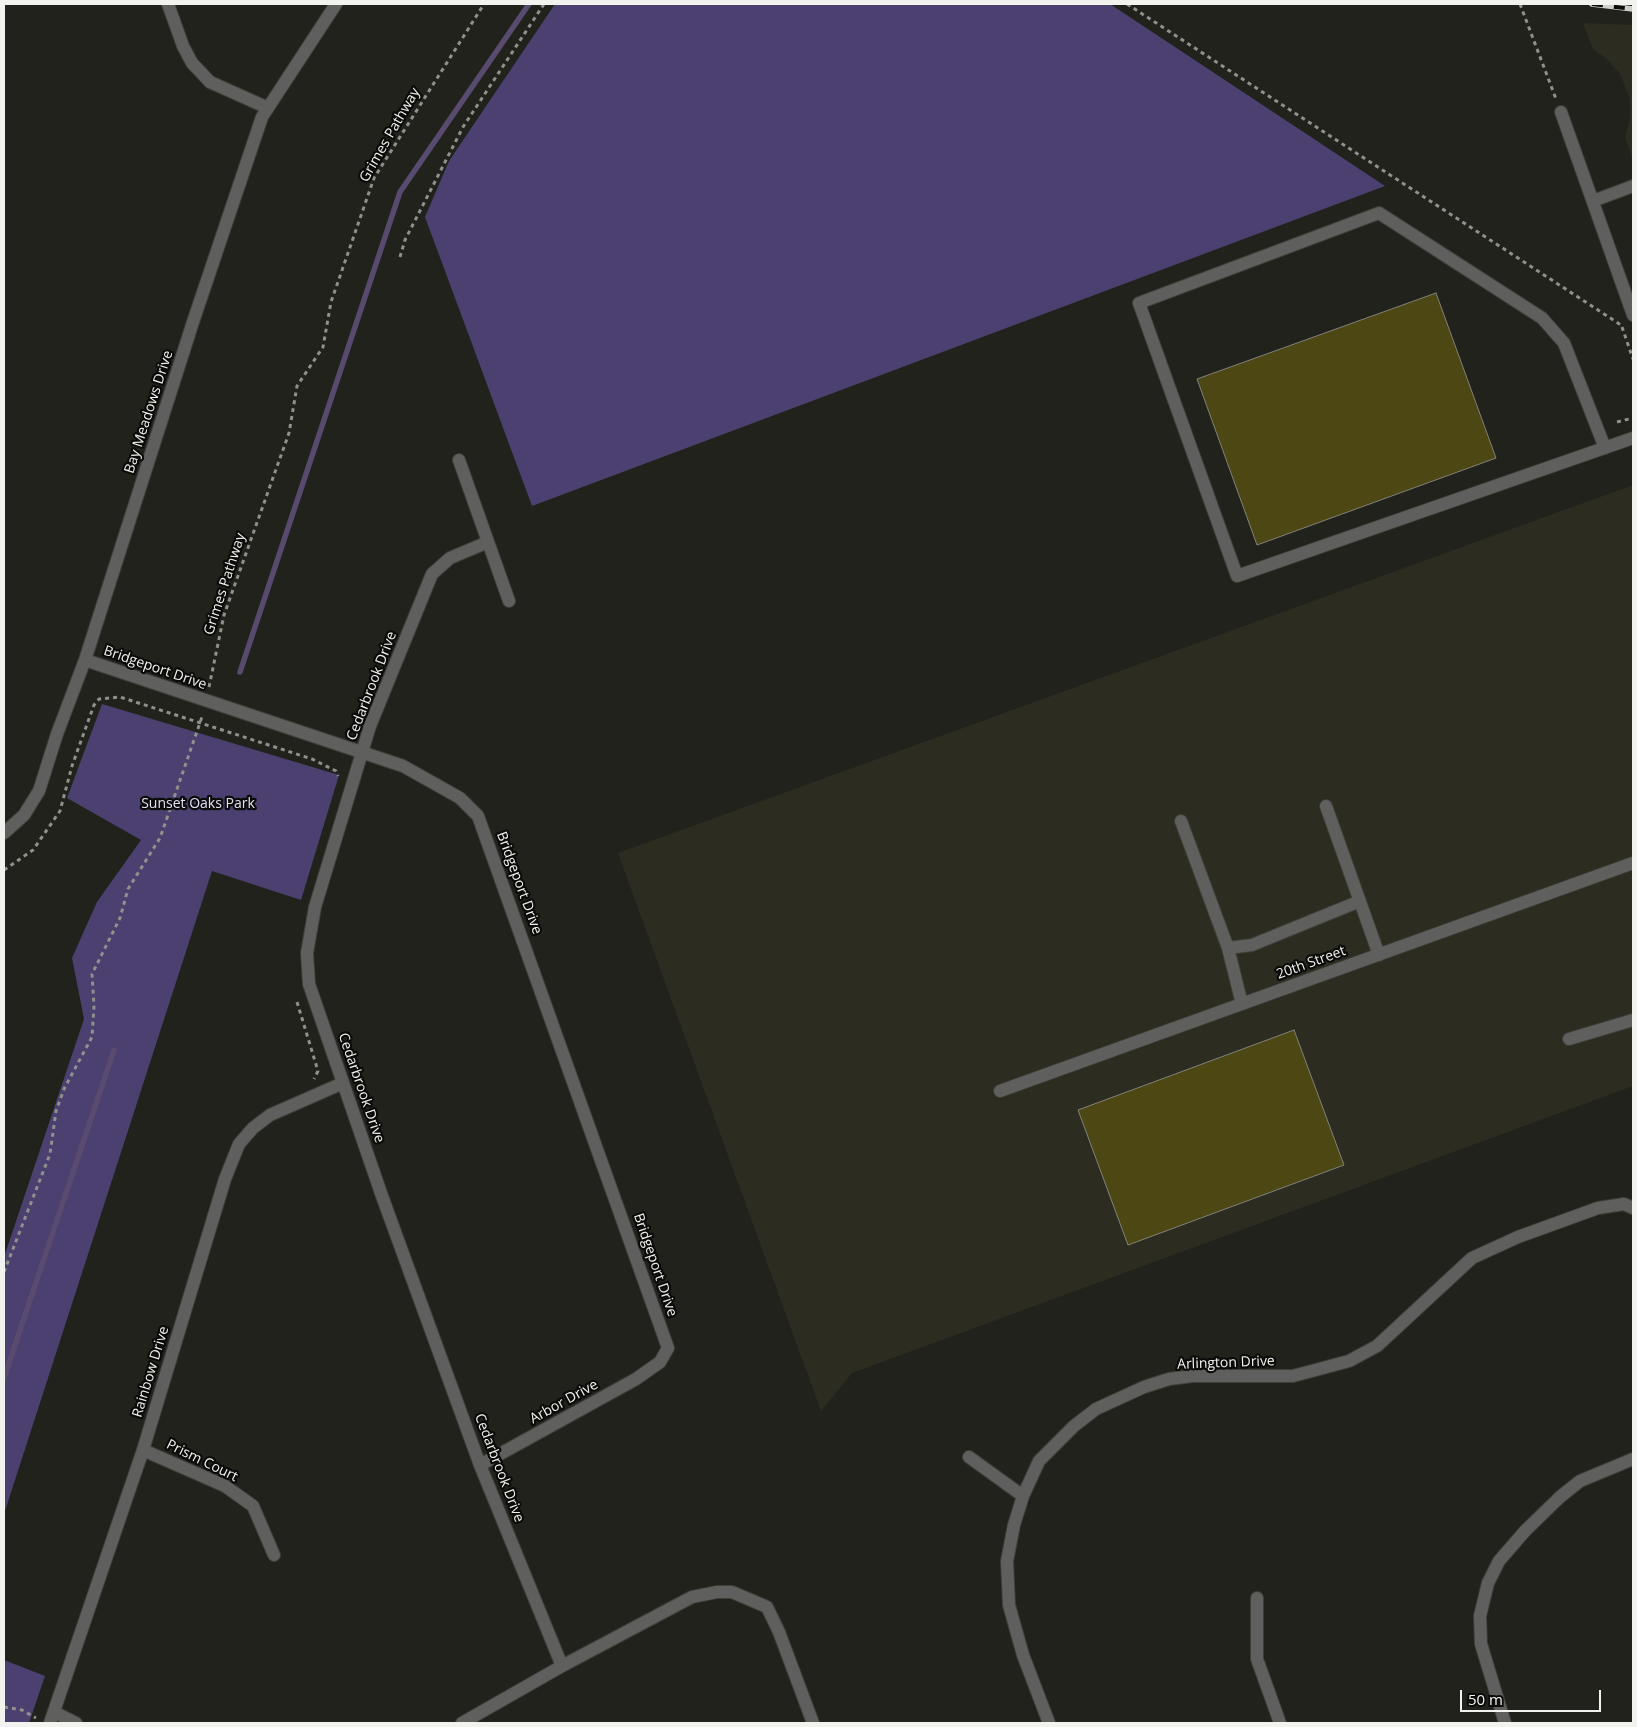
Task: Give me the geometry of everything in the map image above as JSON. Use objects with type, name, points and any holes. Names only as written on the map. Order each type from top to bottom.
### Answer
[{"type":"street","points":[[168,4],[182,46],[192,63],[210,82],[268,108]]},
{"type":"street","name":"Bay Meadows Drive","points":[[4,833],[24,815],[39,791],[57,734],[85,660],[193,322],[262,117],[336,4]]},
{"type":"street","points":[[1561,112],[1593,201],[1630,320]]},
{"type":"street","points":[[1593,201],[1633,186]]},
{"type":"street","points":[[1604,448],[1564,343],[1542,318],[1379,213],[1139,303],[1236,576],[1633,438]]},
{"type":"street","points":[[459,460],[509,601]]},
{"type":"street","name":"Cedarbrook Drive","points":[[488,542],[450,558],[432,574],[370,726],[315,907],[307,953],[309,984],[480,1464],[562,1666]]},
{"type":"street","name":"Bridgeport Drive","points":[[85,660],[208,702],[363,751],[403,766],[460,798],[478,816],[668,1348],[660,1362]]},
{"type":"street","points":[[1326,806],[1379,955]]},
{"type":"street","points":[[1181,821],[1228,948],[1242,1004]]},
{"type":"street","name":"20th Street","points":[[1000,1092],[1633,863]]},
{"type":"street","points":[[1228,948],[1252,945],[1360,901]]},
{"type":"street","points":[[1569,1039],[1633,1020]]},
{"type":"street","name":"Rainbow Drive","points":[[51,1719],[143,1450],[225,1178],[238,1144],[253,1128],[270,1115],[343,1083]]},
{"type":"street","name":"Arlington Drive","points":[[1049,1723],[1023,1655],[1009,1605],[1007,1562],[1014,1525],[1023,1496],[1039,1461],[1074,1426],[1104,1405],[1144,1387],[1169,1379],[1193,1376],[1292,1376],[1349,1361],[1378,1346],[1472,1258],[1518,1236],[1598,1208],[1624,1204],[1633,1208]]},
{"type":"street","name":"Arbor Drive","points":[[480,1464],[636,1379],[660,1362]]},
{"type":"street","name":"Prism Court","points":[[143,1450],[226,1486],[253,1506],[274,1555]]},
{"type":"street","points":[[969,1457],[1023,1496]]},
{"type":"street","points":[[1505,1723],[1481,1644],[1480,1616],[1488,1583],[1499,1561],[1560,1497],[1580,1481],[1633,1459]]},
{"type":"street","points":[[462,1723],[562,1666],[692,1597],[717,1592],[732,1592],[766,1607],[779,1632],[813,1723]]},
{"type":"street","points":[[1257,1598],[1257,1658],[1280,1723]]},
{"type":"street","points":[[51,1719],[76,1723]]},
{"type":"path","name":"Grimes Pathway","points":[[4,1272],[50,1154],[56,1111],[64,1089],[92,1037],[94,1006],[92,974],[120,918],[128,889],[160,838],[208,702],[210,674],[224,615],[289,433],[297,386],[323,347],[331,302],[374,178],[484,4]]},
{"type":"path","points":[[400,257],[405,240],[464,127],[544,4]]},
{"type":"path","points":[[1127,4],[1622,326],[1633,359]]},
{"type":"path","points":[[1520,4],[1561,112]]},
{"type":"path","points":[[1622,326],[1630,320]]},
{"type":"path","points":[[1617,422],[1633,418]]},
{"type":"path","points":[[4,870],[34,850],[60,810],[72,766],[94,705],[99,698],[120,697],[312,759],[336,771],[340,784]]},
{"type":"path","points":[[297,1000],[318,1071],[311,1086]]},
{"type":"path","points":[[4,1707],[22,1710],[35,1718],[51,1719]]},
{"type":"path","points":[[35,1718],[38,1709]]},
{"type":"shaded area","points":[[1583,23],[1633,25],[1633,160],[1625,137],[1630,119],[1630,99],[1620,74],[1608,60],[1593,49]]},
{"type":"shaded area","points":[[1633,485],[1633,1086],[852,1373],[821,1411],[618,853]]},
{"type":"green space","points":[[555,4],[1110,4],[1385,186],[532,506],[425,217],[449,161]]},
{"type":"green space","name":"Sunset Oaks Park","points":[[102,704],[339,775],[301,900],[212,871],[4,1514],[4,1257],[84,1019],[72,958],[97,902],[141,840],[67,798]]},
{"type":"green space","points":[[4,1660],[45,1676],[29,1723],[4,1723]]},
{"type":"building","points":[[1436,293],[1496,458],[1257,545],[1197,379]]},
{"type":"building","points":[[1294,1030],[1344,1165],[1128,1245],[1078,1110]]},
{"type":"waterway","points":[[240,672],[400,192],[529,4]]},
{"type":"waterway","points":[[4,1378],[114,1050]]},
{"type":"railway","points":[[1592,4],[1633,9]]}]
